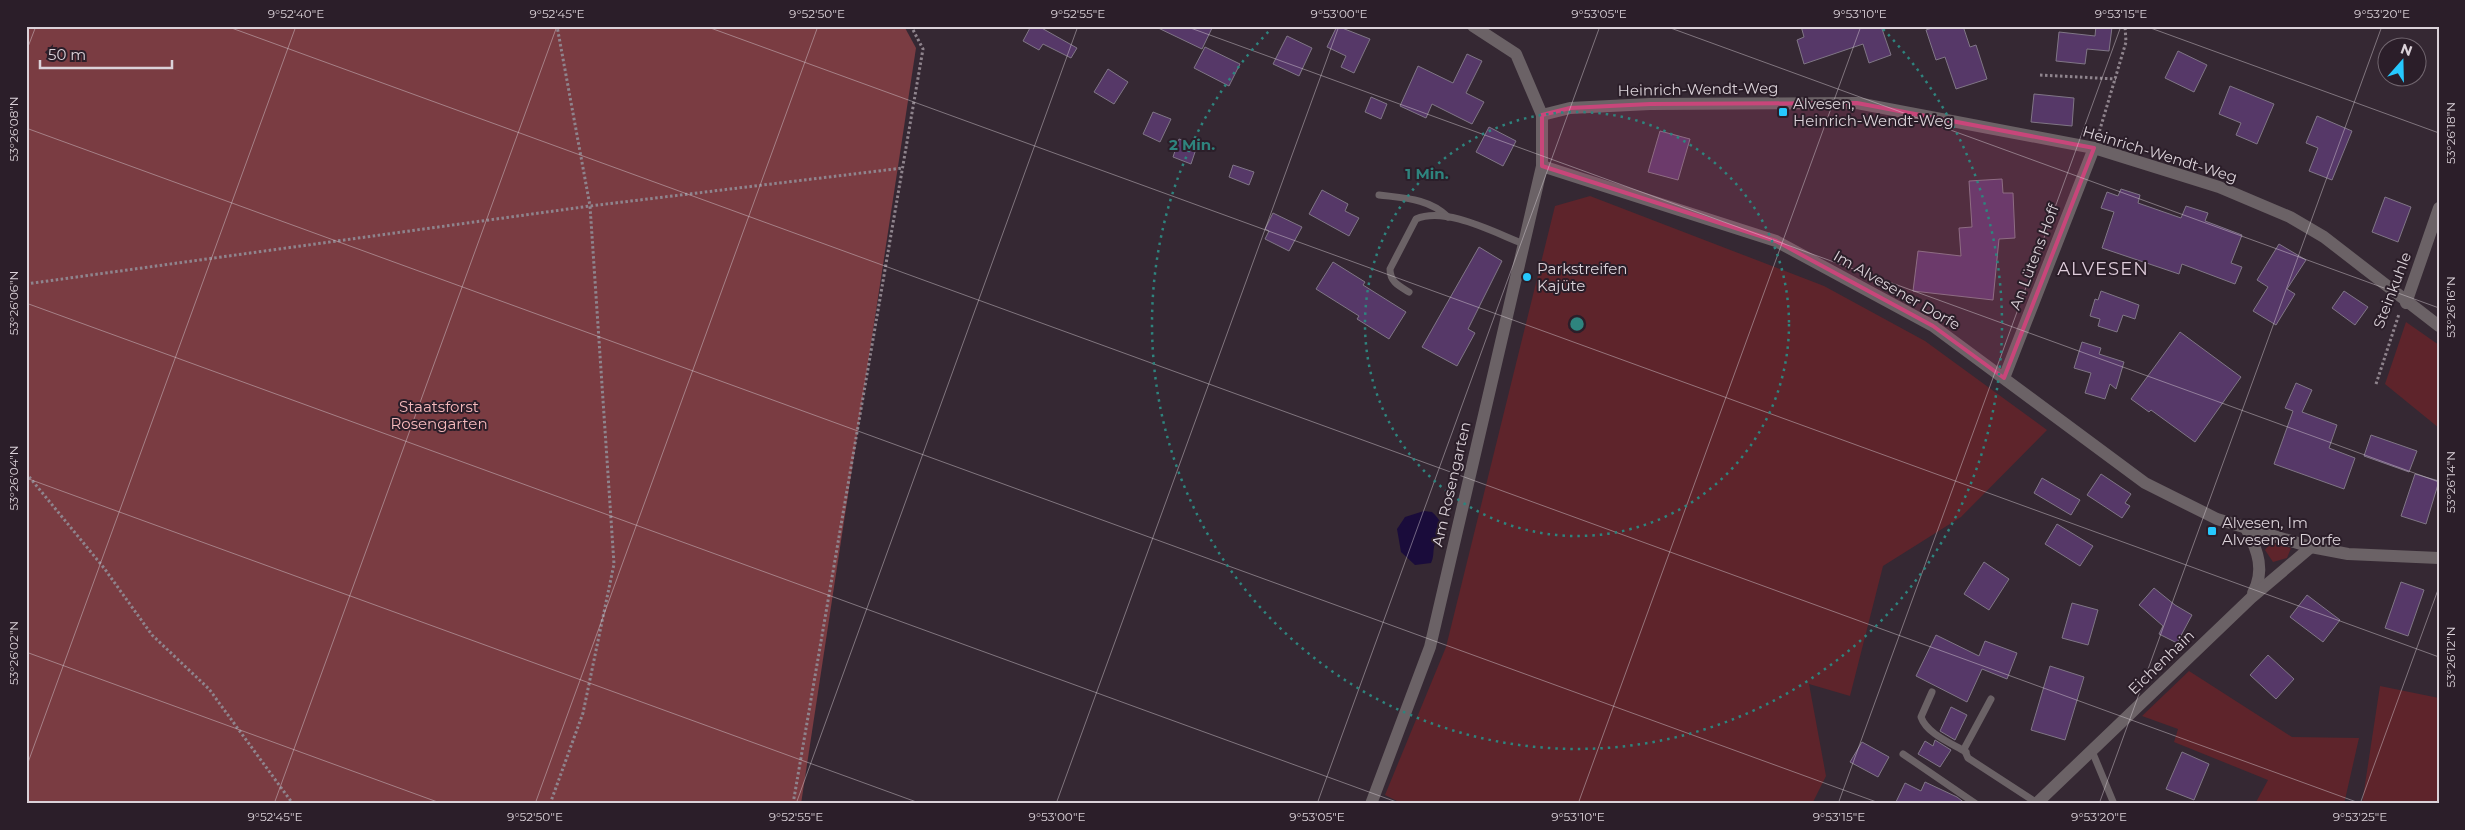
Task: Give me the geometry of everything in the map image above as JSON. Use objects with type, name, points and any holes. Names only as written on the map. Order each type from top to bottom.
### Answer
[{"type":"street","points":[[1473,26],[1516,54],[1542,115],[1542,166]]},
{"type":"street","name":"Heinrich-Wendt-Weg","points":[[1542,115],[1570,108],[1650,104],[1857,103],[2094,148],[2220,187],[2290,217],[2324,237],[2406,303],[2439,326]]},
{"type":"street","name":"An Lütens Hoff","points":[[2004,378],[2094,148]]},
{"type":"street","name":"Am Rosengarten","points":[[1371,804],[1430,647],[1542,166]]},
{"type":"street","name":"Im Alvesener Dorfe","points":[[1542,166],[1776,241],[1933,326],[2145,483],[2217,519],[2248,530],[2311,547],[2348,554],[2439,558]]},
{"type":"street","name":"Steinkuhle","points":[[2406,303],[2439,208]]},
{"type":"street","points":[[2248,530],[2258,554],[2260,572],[2258,583],[2250,598]]},
{"type":"street","name":"Eichenhain","points":[[2037,803],[2250,598],[2311,547]]},
{"type":"lane","points":[[1379,195],[1422,200],[1440,209],[1448,217]]},
{"type":"lane","points":[[1409,292],[1395,283],[1390,277],[1392,263],[1416,219],[1422,216],[1448,217],[1524,244]]},
{"type":"lane","points":[[1932,692],[1920,717],[1928,729],[1966,752]]},
{"type":"lane","points":[[1991,699],[1964,749],[1968,758],[2037,803]]},
{"type":"lane","points":[[2092,750],[2114,804]]},
{"type":"lane","points":[[1903,754],[1976,804]]},
{"type":"path","points":[[550,804],[583,713],[614,564],[590,206],[557,26]]},
{"type":"path","points":[[793,804],[923,49],[911,26]]},
{"type":"path","points":[[2094,148],[2126,42],[2125,26]]},
{"type":"path","points":[[2040,75],[2116,78]]},
{"type":"path","points":[[26,284],[590,206],[903,168]]},
{"type":"path","name":"Steinkuhle","points":[[2376,384],[2399,314],[2406,303]]},
{"type":"path","points":[[26,474],[104,568],[152,635],[209,689],[293,804]]},
{"type":"highlighted area","points":[[1857,103],[2094,148],[2004,378],[1933,326],[1776,241],[1542,166],[1542,115],[1570,108],[1650,104]]},
{"type":"shaded area","points":[[1590,196],[1824,286],[1925,341],[2047,430],[1961,517],[1883,566],[1850,696],[1809,684],[1826,776],[1812,804],[1403,804],[1385,795],[1446,647],[1555,206]]},
{"type":"shaded area","points":[[2406,322],[2439,345],[2439,428],[2385,384]]},
{"type":"shaded area","points":[[1424,511],[1432,512],[1437,517],[1441,529],[1434,547],[1431,563],[1415,565],[1401,552],[1397,529],[1405,517]]},
{"type":"shaded area","points":[[2271,543],[2291,548],[2287,558],[2273,562],[2265,550]]},
{"type":"shaded area","points":[[2189,671],[2292,737],[2359,738],[2344,804],[2255,804],[2268,780],[2174,742],[2178,729],[2142,716]]},
{"type":"shaded area","points":[[2380,686],[2439,698],[2439,804],[2362,804]]},
{"type":"green space","name":"Staatsforst Rosengarten","points":[[26,26],[904,26],[916,48],[801,804],[26,804]]},
{"type":"building","points":[[1031,26],[1038,26],[1077,48],[1071,58],[1043,44],[1039,50],[1023,41]]},
{"type":"building","points":[[1154,26],[1213,26],[1202,49]]},
{"type":"building","points":[[1337,26],[1370,39],[1354,73],[1341,67],[1346,56],[1327,47]]},
{"type":"building","points":[[1801,26],[1881,26],[1891,55],[1869,63],[1863,44],[1804,64],[1797,40],[1804,37]]},
{"type":"building","points":[[1938,26],[1963,26],[1970,47],[1976,45],[1987,79],[1956,89],[1945,57],[1936,60],[1926,30]]},
{"type":"building","points":[[2096,26],[2112,27],[2109,51],[2087,49],[2085,64],[2056,61],[2059,32],[2095,36]]},
{"type":"building","points":[[1287,36],[1312,48],[1299,76],[1273,64]]},
{"type":"building","points":[[1205,47],[1240,64],[1229,86],[1194,68]]},
{"type":"building","points":[[2178,51],[2207,65],[2194,92],[2165,78]]},
{"type":"building","points":[[1467,54],[1482,61],[1466,93],[1484,102],[1472,124],[1432,104],[1426,118],[1400,106],[1418,66],[1453,83]]},
{"type":"building","points":[[1108,69],[1128,82],[1114,104],[1094,92]]},
{"type":"building","points":[[2230,86],[2274,104],[2257,144],[2236,135],[2241,123],[2219,114]]},
{"type":"building","points":[[2034,94],[2074,98],[2072,126],[2031,122]]},
{"type":"building","points":[[1371,97],[1387,104],[1381,119],[1365,112]]},
{"type":"building","points":[[1153,112],[1171,119],[1160,142],[1143,134]]},
{"type":"building","points":[[2317,116],[2352,131],[2332,180],[2309,171],[2318,148],[2306,143]]},
{"type":"building","points":[[1489,127],[1516,141],[1503,166],[1476,152]]},
{"type":"building","points":[[1660,131],[1690,139],[1678,180],[1648,172]]},
{"type":"building","points":[[1179,139],[1197,146],[1191,164],[1173,157]]},
{"type":"building","points":[[1233,165],[1254,172],[1249,185],[1229,177]]},
{"type":"building","points":[[2002,179],[2003,193],[2013,193],[2015,238],[1999,239],[1993,300],[1913,291],[1918,251],[1961,256],[1959,228],[1972,227],[1969,181]]},
{"type":"building","points":[[2121,189],[2140,195],[2138,203],[2181,218],[2186,206],[2208,213],[2205,221],[2242,235],[2231,263],[2242,267],[2235,284],[2182,264],[2179,274],[2102,248],[2114,212],[2101,208],[2107,192],[2118,196]]},
{"type":"building","points":[[1322,190],[1348,204],[1345,211],[1359,218],[1349,236],[1309,214]]},
{"type":"building","points":[[2385,197],[2411,207],[2398,242],[2372,232]]},
{"type":"building","points":[[1273,213],[1302,227],[1289,251],[1265,239],[1269,231],[1265,229]]},
{"type":"building","points":[[2279,244],[2306,260],[2287,289],[2295,294],[2276,325],[2253,311],[2268,287],[2257,280]]},
{"type":"building","points":[[1479,247],[1502,261],[1468,329],[1475,333],[1457,366],[1422,347]]},
{"type":"building","points":[[1333,262],[1365,282],[1363,285],[1406,312],[1389,339],[1357,319],[1359,316],[1316,289]]},
{"type":"building","points":[[2101,291],[2139,305],[2135,319],[2123,315],[2117,332],[2098,326],[2100,319],[2090,316],[2095,299],[2098,300]]},
{"type":"building","points":[[2344,291],[2368,307],[2355,325],[2332,308]]},
{"type":"building","points":[[2180,332],[2241,377],[2195,442],[2151,410],[2149,412],[2131,399]]},
{"type":"building","points":[[2082,342],[2101,348],[2099,354],[2124,362],[2116,389],[2110,384],[2105,399],[2085,393],[2091,373],[2074,368]]},
{"type":"building","points":[[2296,383],[2312,390],[2302,412],[2337,425],[2329,448],[2355,458],[2344,489],[2274,464],[2293,411],[2285,408]]},
{"type":"building","points":[[2371,435],[2417,451],[2409,472],[2364,456]]},
{"type":"building","points":[[2101,474],[2131,494],[2125,503],[2130,506],[2122,518],[2087,495]]},
{"type":"building","points":[[2415,474],[2439,481],[2426,524],[2401,516]]},
{"type":"building","points":[[2042,478],[2080,500],[2071,515],[2034,493]]},
{"type":"building","points":[[2057,524],[2093,546],[2080,566],[2045,544]]},
{"type":"building","points":[[1984,562],[2009,579],[1989,610],[1964,594]]},
{"type":"building","points":[[2401,582],[2424,590],[2408,636],[2385,628]]},
{"type":"building","points":[[2154,588],[2175,605],[2192,615],[2177,643],[2159,634],[2163,626],[2139,605]]},
{"type":"building","points":[[2307,595],[2340,620],[2323,642],[2290,617]]},
{"type":"building","points":[[2072,603],[2098,610],[2088,645],[2062,638]]},
{"type":"building","points":[[1936,635],[1979,656],[1985,641],[2017,653],[2007,679],[1982,669],[1967,702],[1916,676]]},
{"type":"building","points":[[2268,655],[2294,679],[2276,699],[2250,675]]},
{"type":"building","points":[[2050,666],[2084,677],[2065,740],[2031,730]]},
{"type":"building","points":[[1951,707],[1967,715],[1955,740],[1940,731]]},
{"type":"building","points":[[1935,740],[1951,750],[1940,767],[1918,754],[1925,741],[1933,746]]},
{"type":"building","points":[[1862,742],[1889,757],[1878,777],[1850,762]]},
{"type":"building","points":[[2182,752],[2209,764],[2194,800],[2166,789]]},
{"type":"building","points":[[1925,782],[1957,797],[1966,804],[1895,804],[1905,783],[1921,791]]},
{"type":"place","name":"Alvesen, Heinrich-Wendt-Weg","points":[[1783,112]]},
{"type":"place","name":"Parkstreifen Kajüte","points":[[1527,277]]},
{"type":"place","name":"Alvesen, Im Alvesener Dorfe","points":[[2212,531]]},
{"type":"district","name":"ALVESEN","points":[[2103,269]]}]
